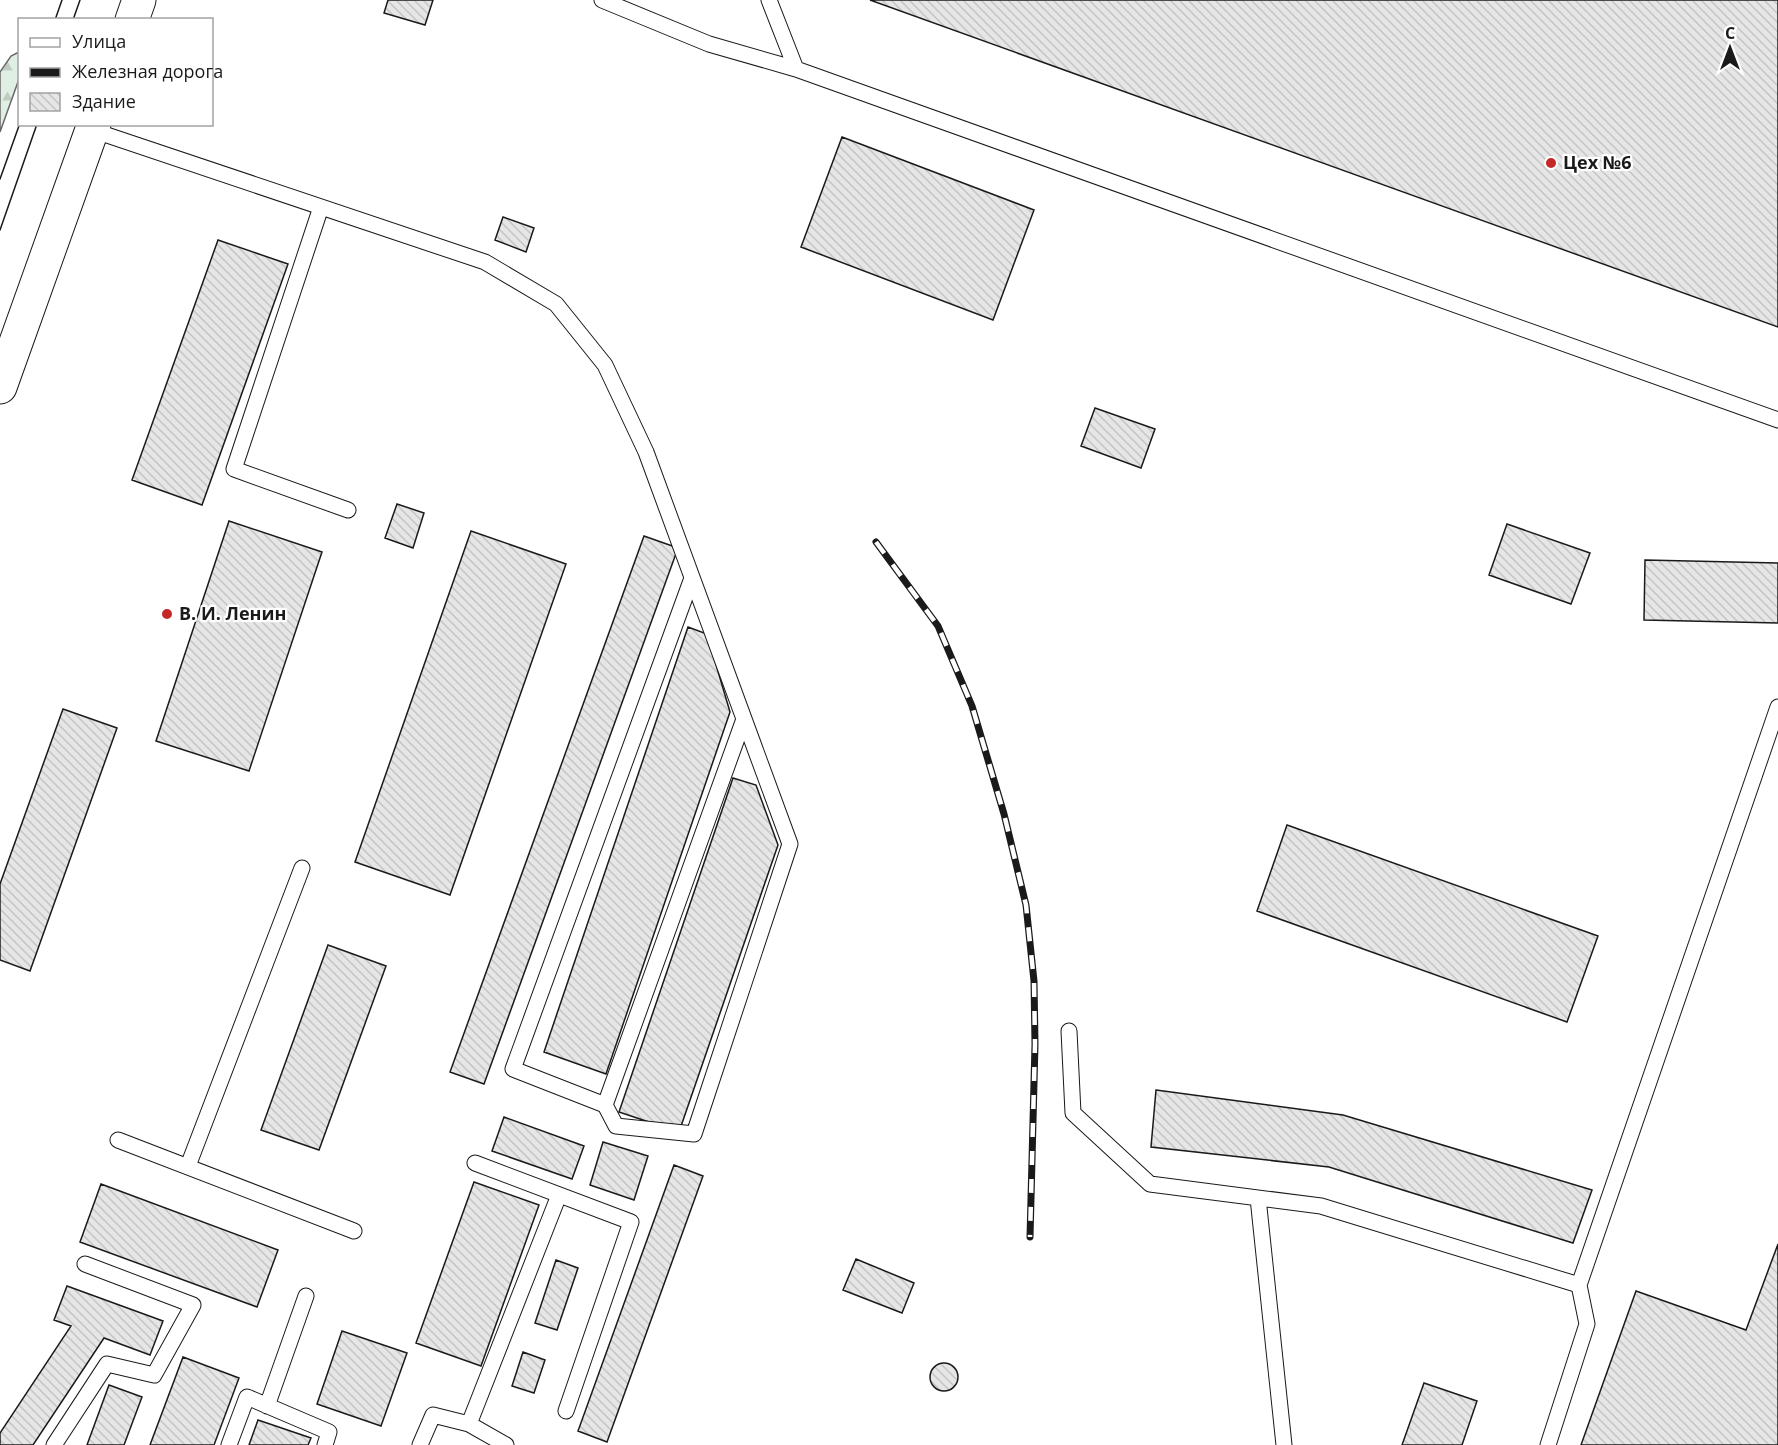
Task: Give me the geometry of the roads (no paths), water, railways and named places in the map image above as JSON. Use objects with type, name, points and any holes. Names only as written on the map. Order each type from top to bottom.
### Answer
[{"type":"main road","points":[[133,18],[139,0]]},
{"type":"main road","points":[[0,387],[93,127]]},
{"type":"lane","points":[[602,0],[709,44],[796,69],[1778,420]]},
{"type":"lane","points":[[770,0],[796,69]]},
{"type":"lane","points":[[93,127],[485,262],[556,304],[605,365],[646,452],[790,844],[694,1134],[616,1126],[605,1105],[513,1069],[692,578]]},
{"type":"lane","points":[[321,207],[234,469],[348,510]]},
{"type":"lane","points":[[1548,1445],[1587,1324],[1579,1285],[1778,707]]},
{"type":"lane","points":[[605,1105],[744,719]]},
{"type":"lane","points":[[188,1166],[302,868]]},
{"type":"lane","points":[[1069,1031],[1073,1113],[1150,1184],[1321,1206],[1579,1285]]},
{"type":"lane","points":[[118,1140],[354,1231]]},
{"type":"lane","points":[[475,1163],[631,1222],[566,1411]]},
{"type":"lane","points":[[469,1424],[559,1195]]},
{"type":"lane","points":[[1258,1198],[1284,1445]]},
{"type":"lane","points":[[54,1445],[106,1364],[154,1375],[193,1305],[85,1264]]},
{"type":"lane","points":[[267,1406],[306,1296]]},
{"type":"lane","points":[[229,1445],[247,1397],[330,1432],[325,1445]]},
{"type":"lane","points":[[420,1445],[433,1415],[469,1424],[506,1445]]},
{"type":"tram line","points":[[56,18],[62,0]]},
{"type":"tram line","points":[[74,18],[80,0]]},
{"type":"tram line","points":[[0,179],[19,126]]},
{"type":"tram line","points":[[0,230],[36,126]]},
{"type":"railway","points":[[876,542],[938,626],[972,706],[1004,814],[1026,905],[1034,981],[1035,1044],[1030,1237]]},
{"type":"place","name":"Цех №6","points":[[1551,163]]},
{"type":"place","name":"В. И. Ленин","points":[[167,614]]}]
